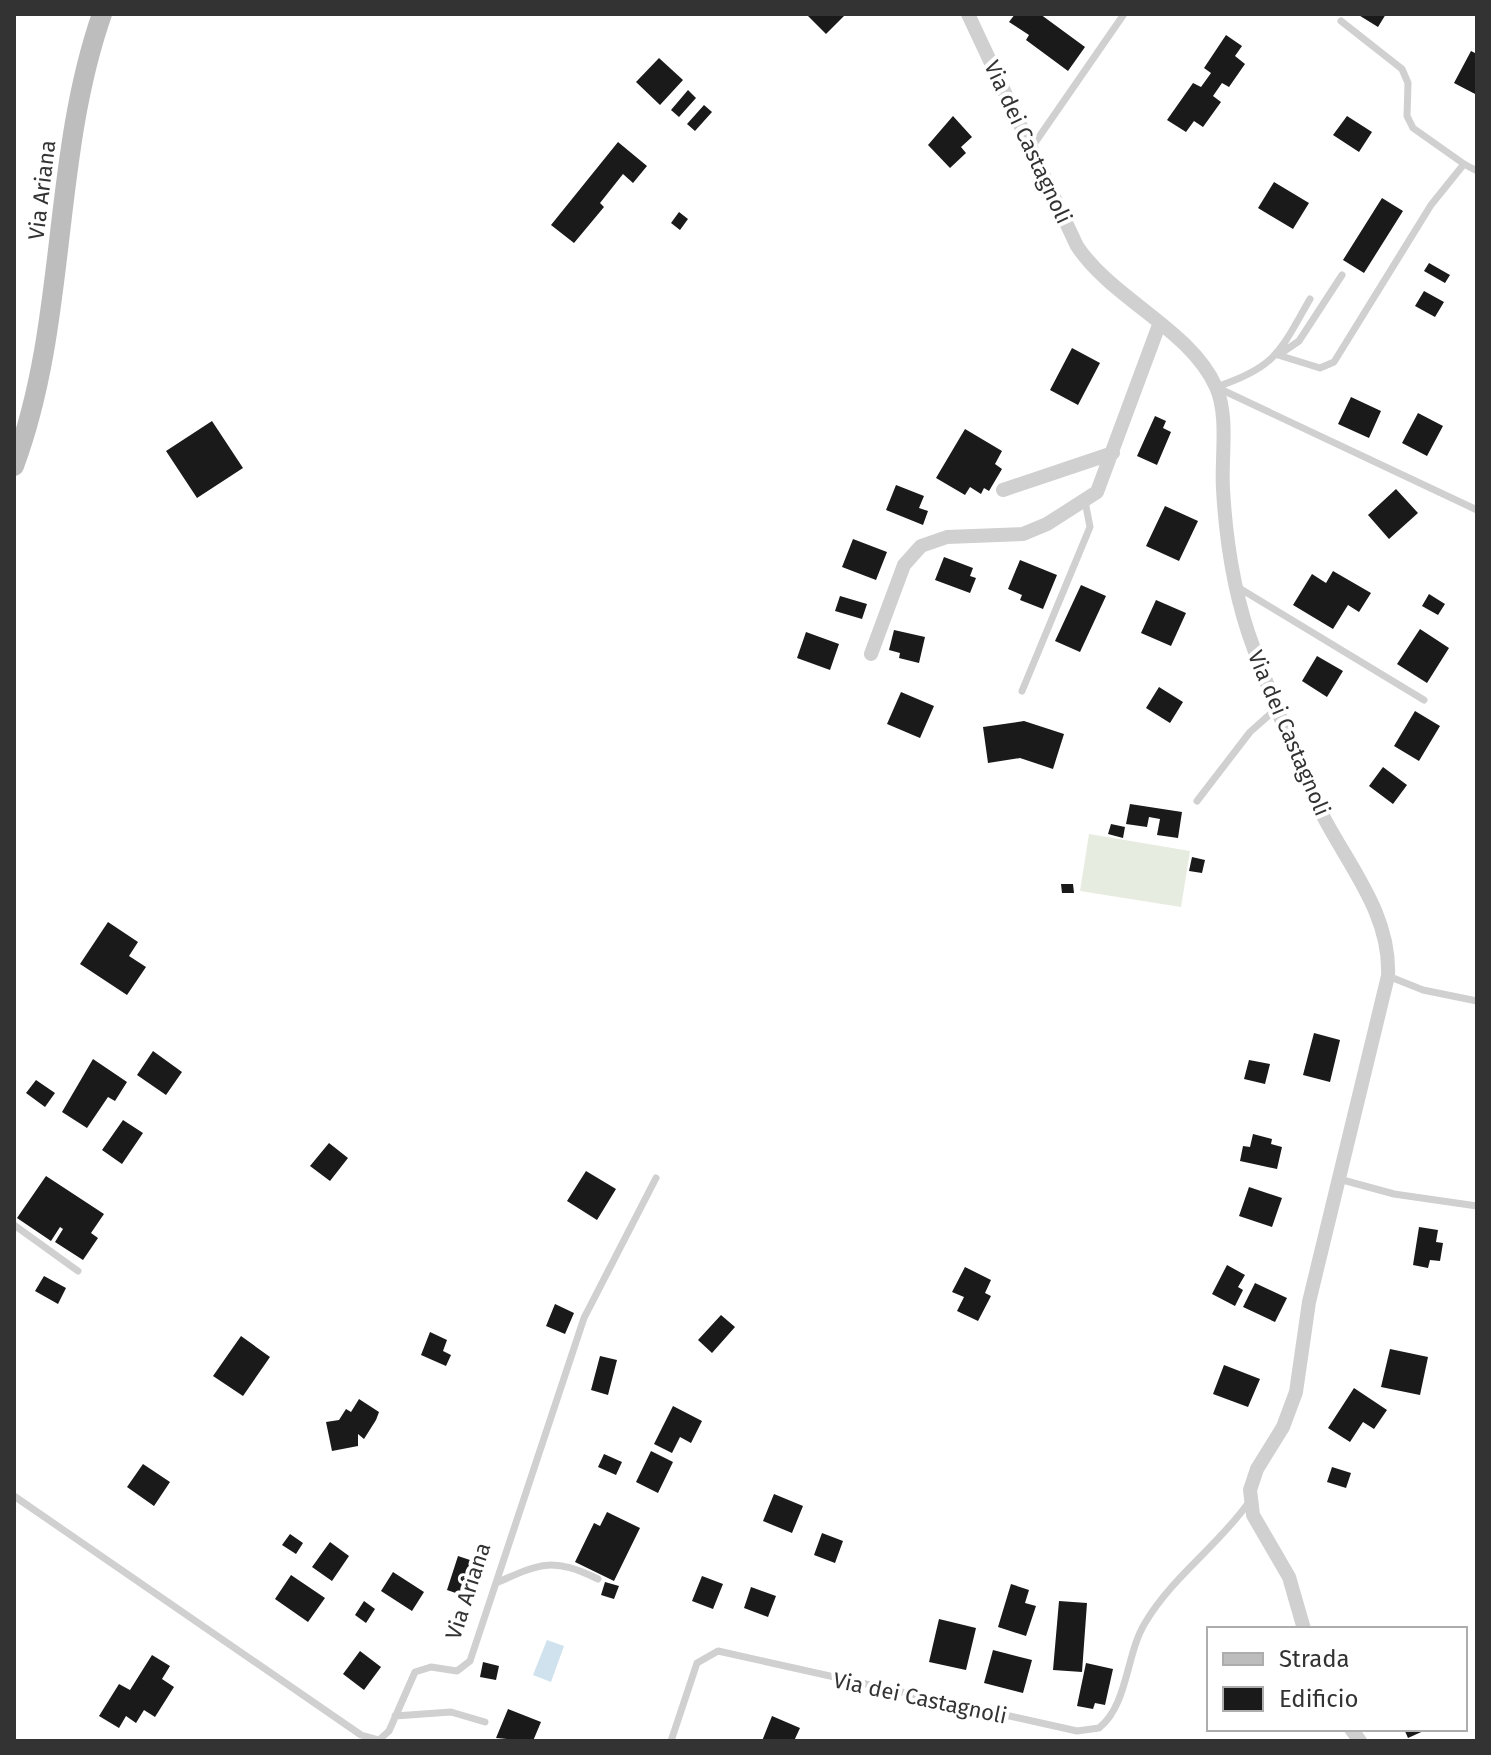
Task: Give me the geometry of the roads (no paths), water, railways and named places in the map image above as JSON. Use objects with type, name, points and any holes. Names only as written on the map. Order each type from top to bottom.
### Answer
[{"type":"main road","name":"Via Ariana","points":[[14,466],[37,385],[78,99],[102,14]]},
{"type":"street","name":"Via dei Castagnoli","points":[[968,14],[1082,253],[1197,359],[1216,387],[1222,414],[1224,507],[1248,632],[1316,802],[1380,919],[1387,945],[1388,976],[1309,1302],[1296,1392],[1283,1427],[1252,1478],[1249,1502]]},
{"type":"street","points":[[871,654],[904,565],[916,550],[947,537],[1023,534],[1085,501],[1100,488],[1159,325]]},
{"type":"street","points":[[1003,490],[1113,453]]},
{"type":"street","points":[[1249,1502],[1289,1577],[1303,1627]]},
{"type":"lane","points":[[1031,149],[1124,14]]},
{"type":"lane","points":[[1341,21],[1402,69],[1408,83],[1407,116],[1413,128],[1477,171]]},
{"type":"lane","points":[[1278,355],[1320,368],[1334,362],[1431,205],[1464,164]]},
{"type":"lane","points":[[1216,387],[1246,376],[1299,341],[1342,275]]},
{"type":"lane","points":[[1278,355],[1310,299]]},
{"type":"lane","points":[[1216,387],[1477,510]]},
{"type":"lane","points":[[1022,691],[1090,527],[1085,501]]},
{"type":"lane","points":[[1237,587],[1424,700]]},
{"type":"lane","points":[[1197,801],[1250,732],[1277,708]]},
{"type":"lane","points":[[1388,976],[1423,990],[1477,1001]]},
{"type":"lane","name":"Via Ariana","points":[[14,1496],[361,1735],[379,1740],[395,1716],[415,1672],[431,1667],[453,1672],[466,1666],[587,1310],[656,1178]]},
{"type":"lane","points":[[1339,1179],[1394,1194],[1477,1206]]},
{"type":"lane","points":[[14,1225],[78,1271]]},
{"type":"lane","name":"Via dei Castagnoli","points":[[671,1741],[694,1669],[707,1654],[718,1651],[1077,1731],[1099,1728],[1112,1713],[1145,1621],[1170,1589],[1227,1532],[1249,1502]]},
{"type":"lane","points":[[496,1583],[532,1567],[555,1563],[598,1579]]},
{"type":"lane","points":[[395,1716],[458,1712],[485,1722]]},
{"type":"water","points":[[547,1640],[564,1646],[551,1682],[533,1675]]}]
